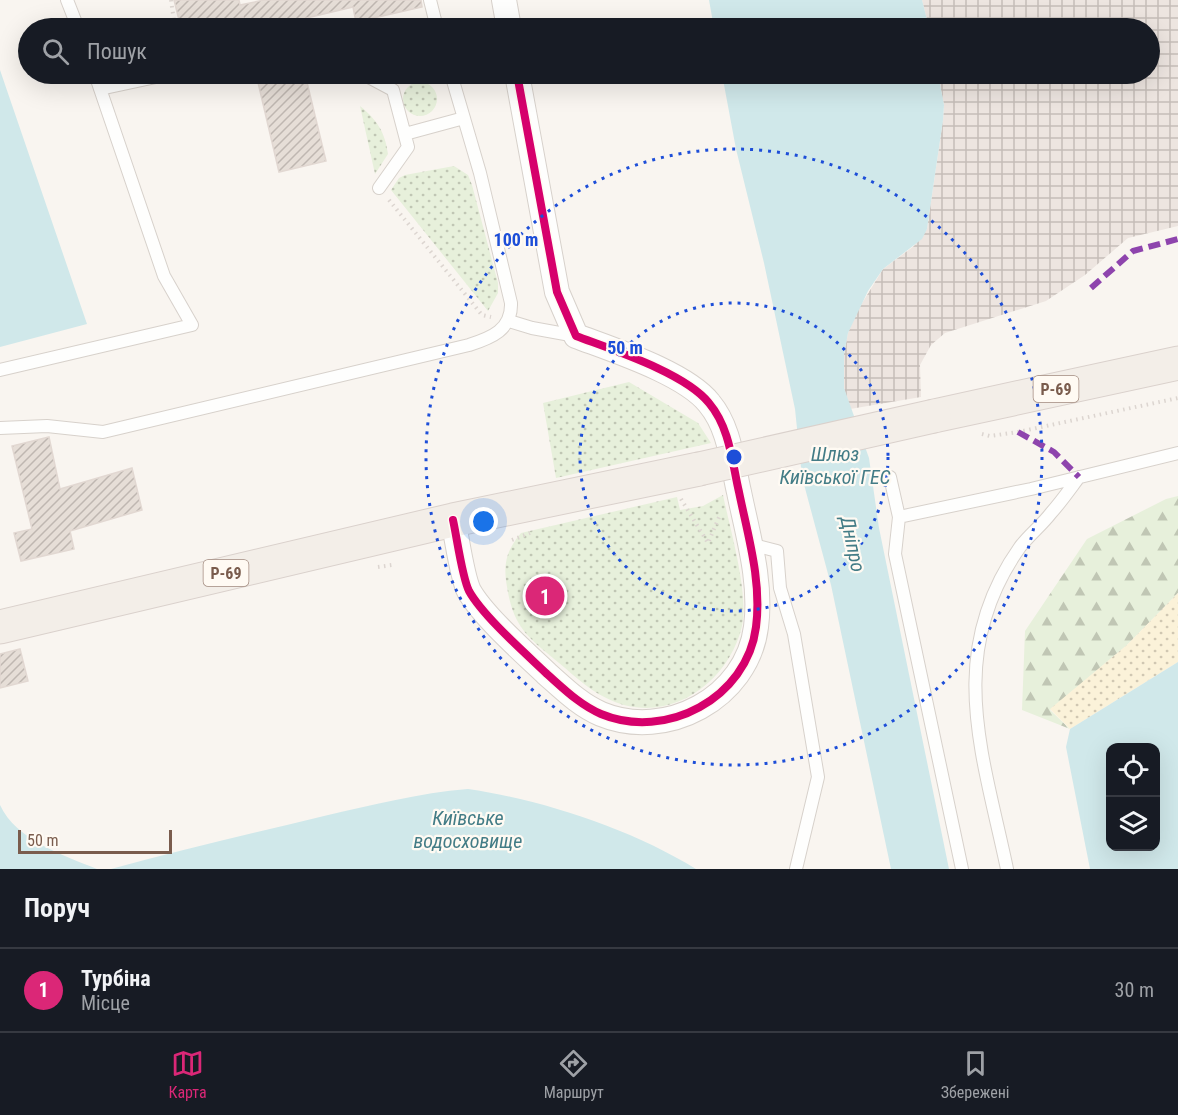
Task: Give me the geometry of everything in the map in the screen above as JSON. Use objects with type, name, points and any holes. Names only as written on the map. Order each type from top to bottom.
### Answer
[{"type":"main road","name":"Р-69","points":[[0,627],[453,520],[699,469],[1178,363]]},
{"type":"street","points":[[504,0],[507,18]]},
{"type":"street","points":[[453,520],[469,590],[504,632],[575,700],[601,714],[629,723],[662,722],[692,713],[716,697],[735,677],[748,655],[756,627],[756,575],[725,428],[709,402],[679,379],[576,336],[557,292],[519,84]]},
{"type":"lane","points":[[67,0],[74,18]]},
{"type":"lane","points":[[430,0],[434,18]]},
{"type":"lane","points":[[0,370],[192,325],[164,276],[98,84]]},
{"type":"lane","points":[[100,89],[123,84]]},
{"type":"lane","points":[[379,188],[408,147],[393,90],[382,84]]},
{"type":"lane","points":[[0,428],[47,426],[102,432],[489,339],[509,321],[511,303],[480,173],[454,84]]},
{"type":"lane","points":[[405,134],[464,118]]},
{"type":"lane","points":[[509,321],[532,328],[576,336]]},
{"type":"lane","points":[[899,516],[1178,453]]},
{"type":"lane","points":[[890,477],[899,516],[895,554],[962,869]]},
{"type":"lane","points":[[1007,869],[977,729],[973,693],[975,659],[995,593],[1020,548],[1079,477]]},
{"type":"lane","points":[[750,544],[777,550],[780,588],[794,634],[818,777],[796,869]]},
{"type":"path","points":[[171,0],[174,18]]},
{"type":"path","points":[[379,188],[482,315],[509,321]]},
{"type":"path","points":[[990,436],[1178,398]]},
{"type":"path","points":[[681,499],[708,543],[724,506]]},
{"type":"shaded area","points":[[922,0],[1178,0],[1178,226],[1128,238],[1085,275],[1046,301],[945,333],[931,345],[920,365],[921,397],[850,409],[844,388],[844,354],[848,333],[856,313],[883,269],[914,246],[927,229],[943,120],[944,105],[940,84],[1160,84],[1160,18],[926,18]]},
{"type":"green space","points":[[414,84],[426,84],[432,87],[437,99],[432,111],[420,116],[408,111],[403,99],[408,87]]},
{"type":"green space","points":[[360,106],[379,127],[387,146],[388,154],[375,174]]},
{"type":"green space","points":[[454,166],[468,175],[472,185],[498,283],[498,293],[488,311],[391,190],[399,178],[405,175]]},
{"type":"green space","points":[[629,382],[698,423],[711,443],[556,478],[543,403]]},
{"type":"green space","points":[[723,495],[741,579],[742,626],[725,665],[695,693],[676,702],[657,707],[636,707],[615,702],[579,680],[531,639],[518,623],[510,601],[505,571],[509,552],[521,533],[677,497],[680,510],[703,506]]},
{"type":"green space","points":[[1178,496],[1178,593],[1127,645],[1050,710],[1070,729],[1022,710],[1025,631],[1087,539],[1166,499]]},
{"type":"sand","points":[[1178,593],[1178,662],[1070,729],[1050,709],[1127,645]]},
{"type":"water","points":[[709,0],[922,0],[926,18],[712,18]]},
{"type":"water","points":[[0,70],[87,324],[0,347]]},
{"type":"water","points":[[724,84],[940,84],[944,105],[943,120],[927,229],[922,239],[883,269],[868,291],[848,333],[844,354],[844,388],[869,458],[879,528],[949,869],[891,869],[831,585],[802,477],[795,409],[764,263],[736,149]]},
{"type":"water","points":[[1178,662],[1178,869],[1090,869],[1066,747],[1070,729]]},
{"type":"water","name":"Київське водосховище","points":[[468,789],[526,801],[586,818],[644,841],[696,869],[111,869],[378,804],[432,793]]},
{"type":"water","points":[[0,805],[7,817],[29,837],[56,852],[97,869],[0,869]]},
{"type":"building","points":[[174,0],[239,0],[240,5],[264,0],[421,0],[422,7],[374,18],[355,18],[353,7],[307,18],[178,18]]},
{"type":"building","points":[[258,84],[307,84],[326,161],[279,172]]},
{"type":"building","points":[[49,437],[60,489],[132,468],[142,510],[70,531],[74,549],[21,561],[14,533],[32,529],[12,446]]},
{"type":"building","points":[[20,649],[28,681],[0,688],[0,654]]},
{"type":"marked path","points":[[1091,288],[1133,251],[1178,239]]},
{"type":"marked path","points":[[1018,432],[1054,452],[1079,477]]},
{"type":"cycle path","points":[[453,520],[464,577],[475,601],[505,634],[547,674],[579,701],[601,714],[626,721],[651,722],[676,717],[700,707],[720,693],[737,674],[749,652],[756,627],[756,576],[732,457],[722,423],[709,403],[683,382],[628,355],[576,336],[557,292],[519,84]]},
{"type":"place","name":"Турбіна","points":[[545,596]]},
{"type":"water label","name":"Шлюз Київської ГЕС","points":[[835,466]]},
{"type":"water label","name":"Дніпро","points":[[853,544]]}]
